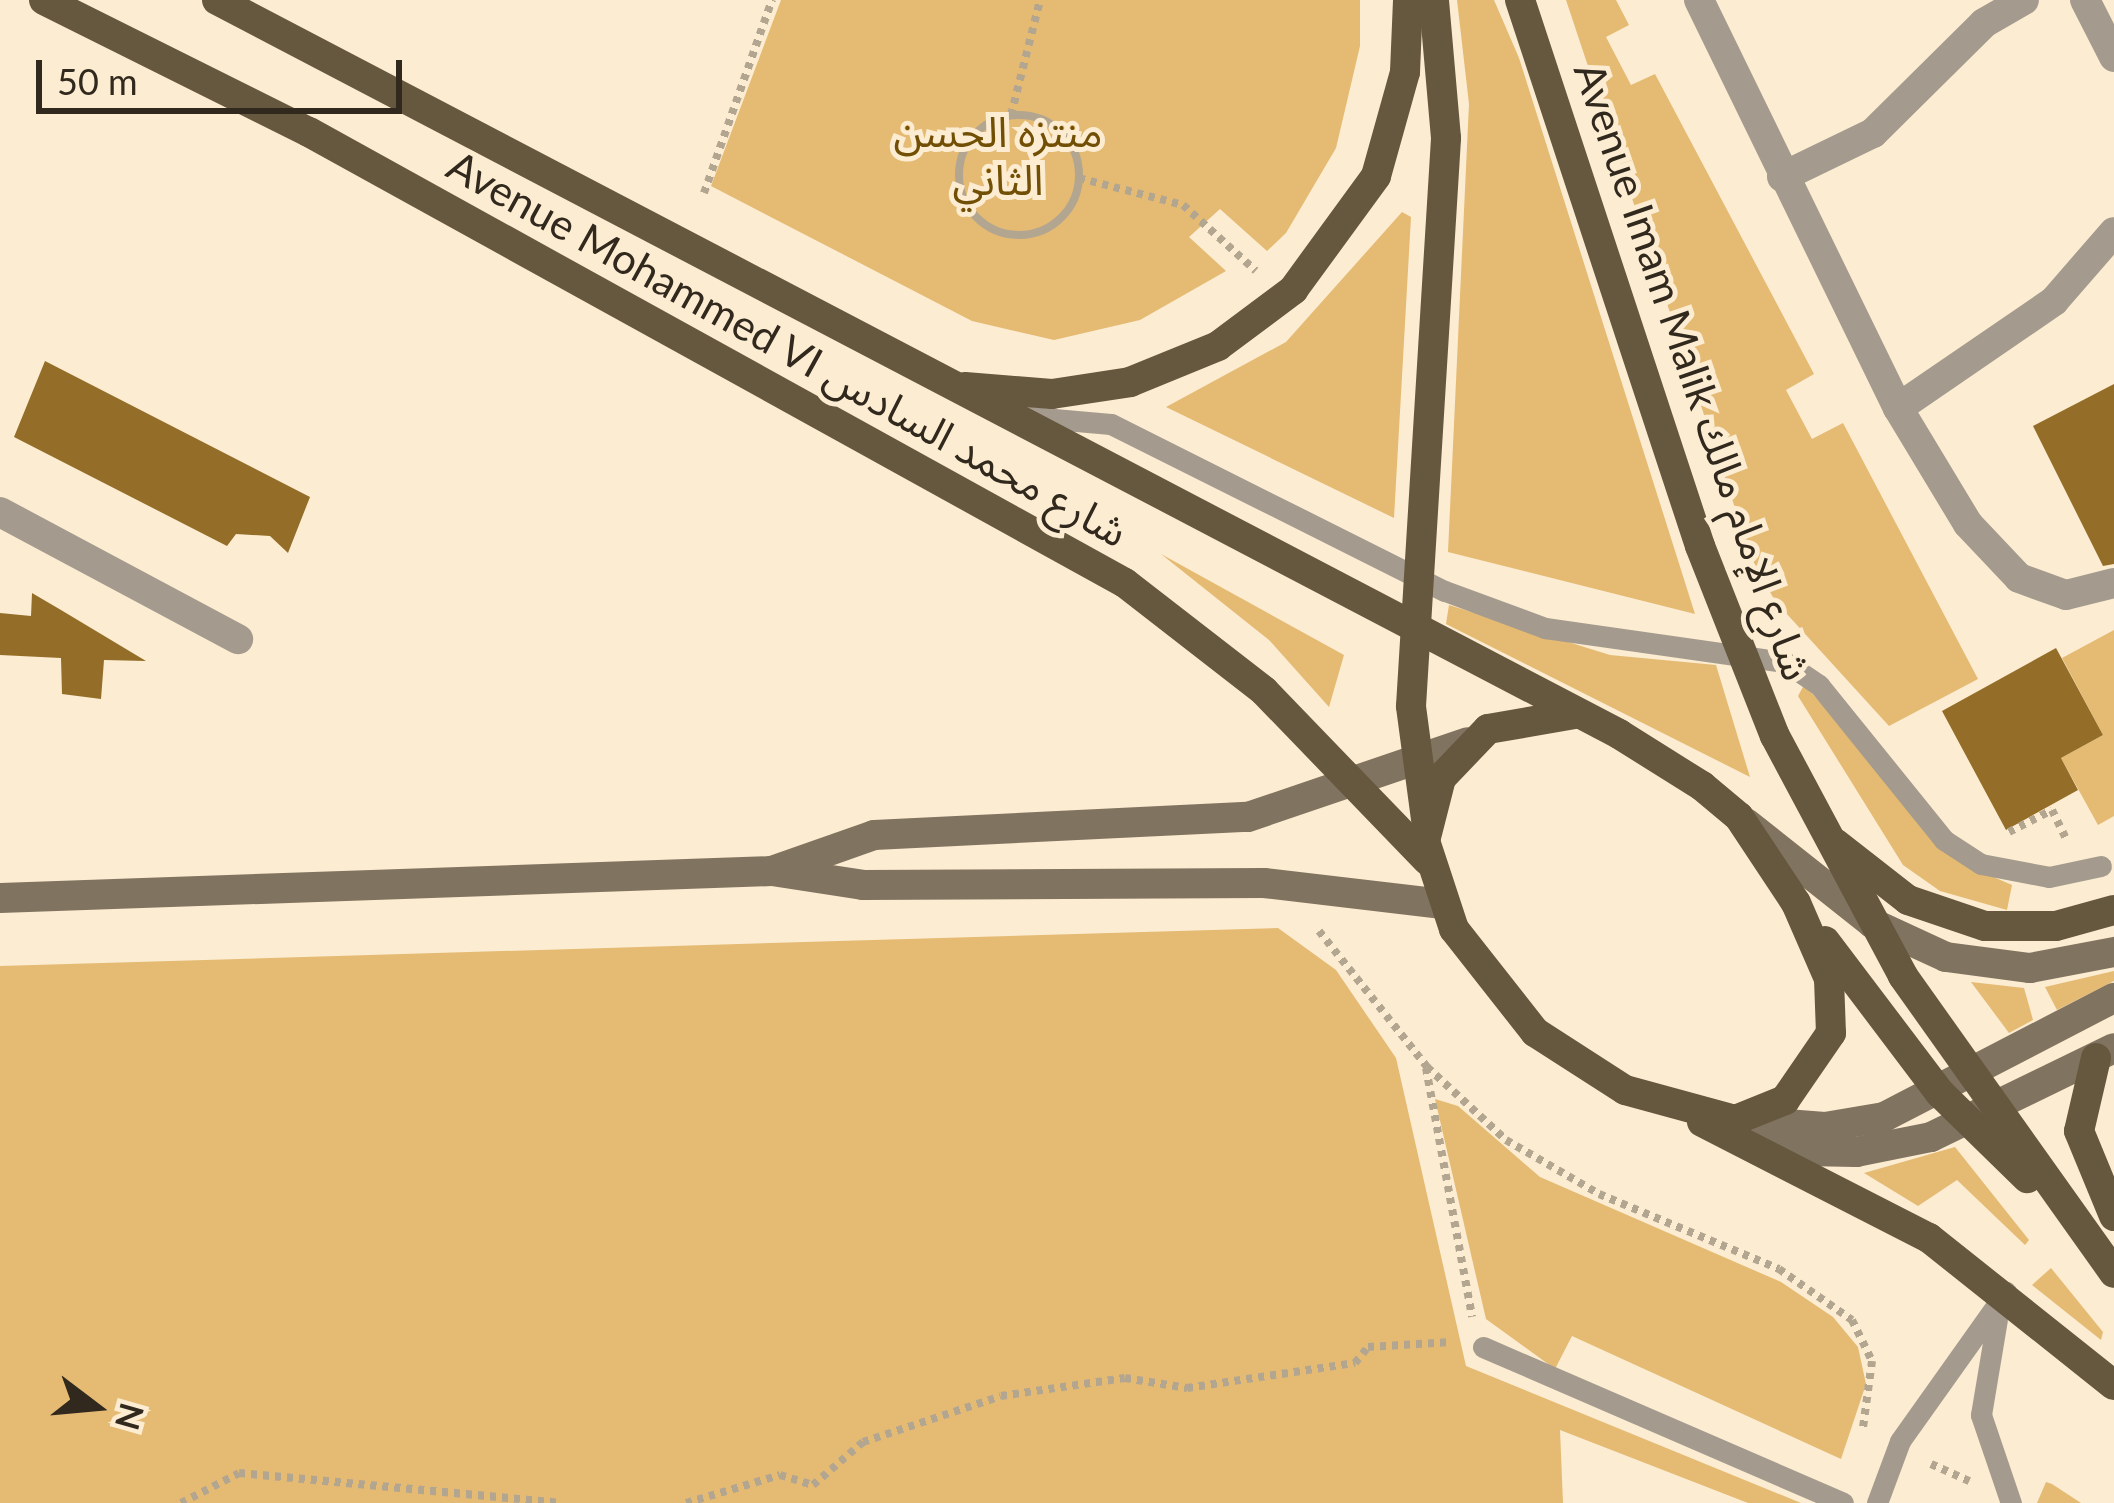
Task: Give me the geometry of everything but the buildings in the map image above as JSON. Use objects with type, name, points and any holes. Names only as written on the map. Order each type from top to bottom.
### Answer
[{"type":"main road","name":"Avenue Mohammed VI شارع محمد السادس","points":[[44,0],[308,131],[1074,552],[1219,652],[1427,860]]},
{"type":"main road","name":"Avenue Mohammed VI شارع محمد السادس","points":[[217,0],[1415,636],[1662,759],[1739,818],[1796,903],[1829,979],[1831,1033],[1806,1082],[1735,1120],[1675,1108],[1535,1032],[1478,966],[1443,904],[1427,860],[1427,821],[1468,742]]},
{"type":"main road","points":[[934,381],[1012,394],[1091,390],[1174,367],[1257,321],[1326,256],[1376,176],[1406,73],[1408,0]]},
{"type":"main road","points":[[1427,821],[1415,766],[1415,636],[1446,138],[1434,0]]},
{"type":"main road","name":"Avenue Imam Malik شارع الإمام مالك","points":[[1520,0],[1740,656],[1822,832],[1872,923],[1972,1077],[1982,1116]]},
{"type":"main road","points":[[1468,742],[1508,719],[1575,714]]},
{"type":"main road","points":[[1822,832],[1946,916],[2026,929],[2114,910]]},
{"type":"main road","points":[[1796,903],[1940,1093],[1982,1116],[2114,1273]]},
{"type":"main road","points":[[2105,1053],[2080,1131],[2114,1216]]},
{"type":"main road","points":[[1675,1108],[1870,1204],[2006,1292],[2114,1385]]},
{"type":"street","points":[[1700,0],[1898,408],[1968,524],[2019,578],[2066,596],[2114,583]]},
{"type":"street","points":[[1782,177],[1873,133],[1984,23],[2024,0]]},
{"type":"street","points":[[2085,0],[2112,49]]},
{"type":"street","points":[[1898,408],[2054,302],[2114,232]]},
{"type":"street","points":[[0,512],[238,639]]},
{"type":"street","points":[[772,871],[874,835],[1248,817],[1415,766],[1468,742]]},
{"type":"street","points":[[1739,818],[1872,923],[2002,968],[2114,952]]},
{"type":"street","points":[[0,898],[772,871],[862,885],[1284,884],[1443,904]]},
{"type":"street","points":[[1735,1120],[1855,1124],[1940,1093],[2114,998]]},
{"type":"street","points":[[1758,1150],[1856,1152],[1982,1116],[2105,1053]]},
{"type":"lane","points":[[1000,416],[1111,424],[1418,577],[1562,632],[1740,656],[1803,671],[1944,840],[1981,864],[2049,877],[2101,866]]},
{"type":"lane","points":[[1877,1503],[1900,1442],[2006,1292]]},
{"type":"lane","points":[[2006,1292],[1982,1363],[1981,1415],[2011,1503]]},
{"type":"lane","points":[[1481,1346],[1844,1503]]},
{"type":"path","points":[[704,193],[772,0]]},
{"type":"path","points":[[1040,0],[1011,115],[963,152],[961,194],[986,226],[1046,229],[1079,178]]},
{"type":"path","points":[[1011,115],[1051,124],[1079,178],[1183,205],[1257,272]]},
{"type":"path","points":[[1993,841],[2052,810],[2072,851]]},
{"type":"path","points":[[1309,925],[1340,946],[1426,1067],[1551,1169],[1829,1300],[1872,1361],[1858,1439]]},
{"type":"path","points":[[686,1503],[780,1475],[813,1485],[863,1442],[1001,1396],[1125,1378],[1187,1388],[1355,1363],[1368,1347],[1481,1346],[1423,1097],[1426,1067]]},
{"type":"path","points":[[1930,1464],[1967,1478]]},
{"type":"path","points":[[181,1503],[238,1473],[560,1503]]},
{"type":"green space","name":"منتزه الحسن الثاني","points":[[781,0],[1360,0],[1360,46],[1336,148],[1286,233],[1267,251],[1220,209],[1189,237],[1226,271],[1140,320],[1054,340],[972,321],[711,186]]},
{"type":"green space","points":[[1457,0],[1494,0],[1519,58],[1695,614],[1448,552],[1469,104]]},
{"type":"green space","points":[[1566,0],[1616,0],[1629,25],[1606,37],[1631,85],[1655,74],[1814,374],[1786,390],[1812,439],[1843,423],[1978,679],[1889,726],[1775,601],[1752,559]]},
{"type":"green space","points":[[1402,212],[1411,217],[1394,518],[1166,407],[1286,342]]},
{"type":"green space","points":[[1161,554],[1344,655],[1329,707],[1269,640]]},
{"type":"green space","points":[[1449,605],[1610,655],[1716,665],[1750,777],[1446,624]]},
{"type":"green space","points":[[2114,630],[2114,816],[2098,825],[2061,758],[2103,735],[2062,658]]},
{"type":"green space","points":[[1804,685],[1982,872],[2012,885],[2007,910],[1940,891],[1903,865],[1798,696]]},
{"type":"green space","points":[[1278,928],[1336,970],[1396,1058],[1466,1366],[1801,1503],[1748,1503],[1560,1430],[1563,1503],[0,1503],[0,966]]},
{"type":"green space","points":[[2114,971],[2114,981],[2057,1010],[2045,987]]},
{"type":"green space","points":[[1971,982],[2024,988],[2033,1020],[2009,1033]]},
{"type":"green space","points":[[1435,1099],[1458,1106],[1540,1177],[1781,1282],[1833,1317],[1858,1347],[1866,1384],[1841,1459],[1572,1336],[1555,1369],[1486,1319]]},
{"type":"green space","points":[[1955,1147],[2029,1240],[2025,1245],[1957,1180],[1918,1206],[1864,1173]]},
{"type":"green space","points":[[2051,1268],[2103,1332],[2101,1340],[2032,1285]]},
{"type":"green space","points":[[2046,1482],[2052,1484],[2081,1503],[2037,1503]]}]
